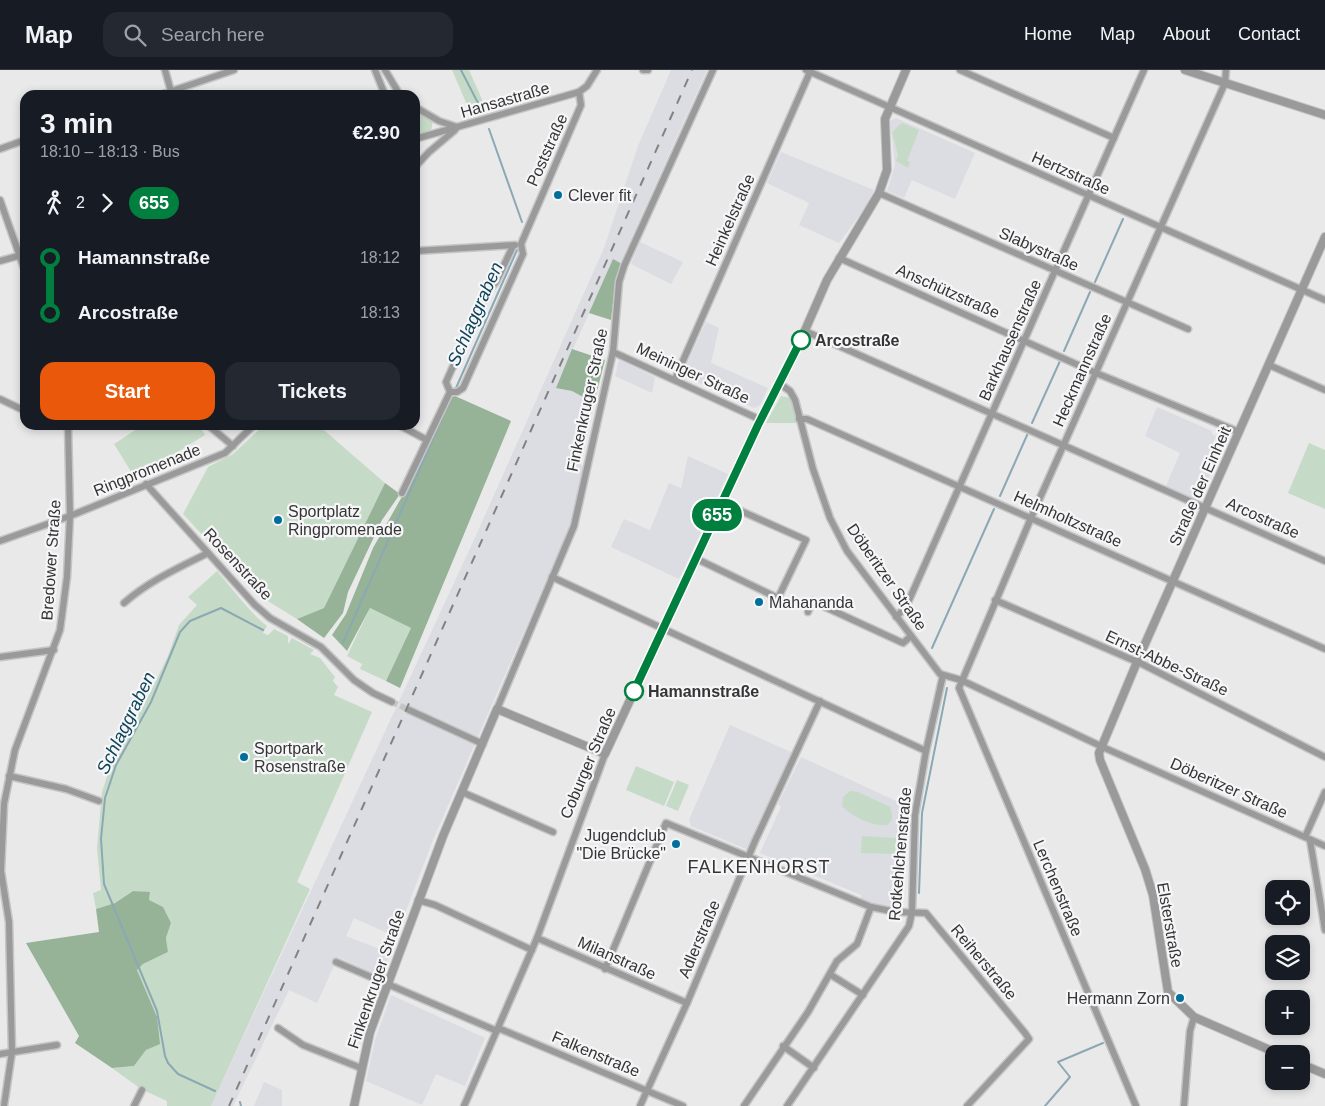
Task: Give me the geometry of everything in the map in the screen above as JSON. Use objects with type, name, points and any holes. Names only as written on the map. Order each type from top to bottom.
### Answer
[{"type":"street","points":[[165,70],[171,90]]},
{"type":"street","points":[[180,90],[234,70]]},
{"type":"street","points":[[375,70],[383,90]]},
{"type":"street","points":[[385,70],[397,90]]},
{"type":"street","name":"Poststraße","points":[[450,392],[458,392],[462,388],[523,254],[521,244],[578,112],[581,104],[580,92],[588,86],[597,70]]},
{"type":"street","points":[[643,70],[648,70]]},
{"type":"street","name":"Finkenkruger Straße","points":[[354,1106],[370,1032],[418,900],[574,526],[613,352],[620,282],[624,266],[713,70]]},
{"type":"street","points":[[780,384],[839,258],[879,193],[887,170],[884,129],[890,107],[906,70]]},
{"type":"street","points":[[960,70],[1114,138]]},
{"type":"street","name":"Barkhausenstraße","points":[[896,617],[906,608],[1144,70]]},
{"type":"street","points":[[1185,70],[1325,115]]},
{"type":"street","name":"Heckmannstraße","points":[[961,680],[1225,83],[1226,70]]},
{"type":"street","name":"Hertzstraße","points":[[808,71],[1325,300]]},
{"type":"street","name":"Heinkelstraße","points":[[675,379],[808,71]]},
{"type":"street","name":"Hansastraße","points":[[420,138],[580,92]]},
{"type":"street","points":[[420,110],[439,121],[458,127]]},
{"type":"street","points":[[420,162],[458,127]]},
{"type":"street","points":[[0,149],[20,142]]},
{"type":"street","name":"Slabystraße","points":[[879,193],[1188,329]]},
{"type":"street","points":[[0,200],[20,250]]},
{"type":"street","name":"Straße der Einheit","points":[[1101,746],[1325,237]]},
{"type":"street","points":[[420,251],[521,244]]},
{"type":"street","name":"Poststraße","points":[[402,493],[425,439],[450,392],[446,382],[484,297],[496,282],[513,246]]},
{"type":"street","points":[[0,261],[20,256]]},
{"type":"street","name":"Anschützstraße","points":[[839,258],[1096,373],[1239,432]]},
{"type":"street","name":"Arcostraße","points":[[805,331],[1325,561]]},
{"type":"street","name":"Meininger Straße","points":[[613,352],[761,420]]},
{"type":"street","points":[[1268,365],[1325,390]]},
{"type":"street","name":"Döberitzer Straße","points":[[780,384],[793,396],[813,469],[839,536],[896,617],[943,675],[961,680],[1101,746],[1325,846]]},
{"type":"street","name":"Coburger Straße","points":[[464,1106],[537,938],[605,754],[761,420],[780,384]]},
{"type":"street","points":[[0,400],[20,409]]},
{"type":"street","name":"Helmholtzstraße","points":[[799,419],[807,419],[960,485],[1325,649]]},
{"type":"street","name":"Bredower Straße","points":[[4,1106],[12,1052],[9,922],[1,872],[2,821],[15,750],[60,630],[67,577],[70,516],[68,430]]},
{"type":"street","points":[[214,430],[233,446]]},
{"type":"street","name":"Ringpromenade","points":[[0,542],[70,516],[225,453],[249,430]]},
{"type":"street","points":[[408,430],[425,439]]},
{"type":"street","name":"Rosenstraße","points":[[146,484],[255,605],[270,618],[307,637],[326,651],[354,680],[373,693],[392,702]]},
{"type":"street","points":[[697,559],[778,598],[806,540],[722,503]]},
{"type":"street","points":[[124,603],[164,574],[208,553]]},
{"type":"street","points":[[552,577],[926,751]]},
{"type":"street","name":"Ernst-Abbe-Straße","points":[[995,600],[1137,662],[1325,757]]},
{"type":"street","points":[[808,612],[812,601],[903,643],[911,636]]},
{"type":"street","points":[[0,657],[54,650]]},
{"type":"street","name":"Rotkehlchenstraße","points":[[788,1106],[905,934],[912,912],[915,815],[926,751],[943,675]]},
{"type":"street","name":"Lerchenstraße","points":[[961,680],[958,688],[1136,1106]]},
{"type":"street","name":"Adlerstraße","points":[[640,1106],[748,857],[820,701]]},
{"type":"street","points":[[497,709],[605,754]]},
{"type":"street","points":[[409,710],[482,744]]},
{"type":"street","name":"Elsterstraße","points":[[1101,746],[1100,760],[1145,868],[1153,895],[1168,992],[1194,1017]]},
{"type":"street","points":[[9,776],[66,789],[99,801]]},
{"type":"street","points":[[462,792],[553,832]]},
{"type":"street","points":[[1325,792],[1308,838],[1325,930]]},
{"type":"street","name":"Reiherstraße","points":[[605,969],[666,823],[871,907],[926,913],[1029,1039],[967,1106]]},
{"type":"street","name":"Finkenkruger Straße","points":[[418,900],[435,905],[532,950]]},
{"type":"street","name":"Rotkehlchenstraße","points":[[744,1106],[831,975],[837,962],[857,944],[871,907]]},
{"type":"street","name":"Milanstraße","points":[[537,938],[686,1003]]},
{"type":"street","name":"Falkenstraße","points":[[336,962],[683,1106]]},
{"type":"street","points":[[831,975],[863,995]]},
{"type":"street","points":[[1184,1106],[1190,1031],[1194,1017],[1265,1048]]},
{"type":"street","name":"Finkenkruger Straße","points":[[278,1028],[303,1045],[361,1068]]},
{"type":"street","points":[[0,1054],[57,1046]]},
{"type":"street","points":[[783,1046],[814,1068]]},
{"type":"street","points":[[1310,1068],[1325,1074]]},
{"type":"street","points":[[134,1106],[142,1090]]},
{"type":"shaded area","points":[[671,70],[707,70],[620,263],[613,260],[556,387],[572,391],[594,403],[581,465],[583,467],[569,528],[433,840],[396,937],[354,918],[346,936],[390,953],[382,977],[338,957],[317,1003],[289,990],[233,1106],[211,1106],[473,542],[604,248],[638,146]]},
{"type":"shaded area","points":[[896,118],[975,153],[955,199],[912,180],[904,198],[887,191],[895,165],[890,121]]},
{"type":"shaded area","points":[[781,152],[874,190],[865,208],[839,243],[799,225],[809,203],[767,183]]},
{"type":"shaded area","points":[[640,242],[683,262],[671,284],[631,264]]},
{"type":"shaded area","points":[[706,322],[719,328],[711,363],[768,388],[760,405],[754,408],[682,375]]},
{"type":"shaded area","points":[[619,360],[655,377],[652,393],[615,376]]},
{"type":"shaded area","points":[[1157,407],[1212,431],[1212,434],[1216,436],[1211,456],[1217,459],[1198,501],[1166,486],[1180,453],[1145,436]]},
{"type":"shaded area","points":[[688,456],[728,474],[679,579],[611,547],[624,519],[650,530],[669,483],[681,488]]},
{"type":"shaded area","points":[[730,725],[793,753],[748,850],[691,826],[689,820]]},
{"type":"shaded area","points":[[801,757],[905,805],[899,907],[880,905],[861,899],[861,895],[760,853],[781,807],[778,804]]},
{"type":"shaded area","points":[[391,995],[485,1038],[465,1086],[436,1074],[422,1105],[366,1081],[375,1040]]},
{"type":"shaded area","points":[[264,1082],[282,1090],[282,1106],[254,1106]]},
{"type":"green space","points":[[452,70],[469,70],[485,106],[477,109],[476,113],[471,114]]},
{"type":"green space","points":[[420,114],[433,121],[431,131],[420,134]]},
{"type":"green space","points":[[902,123],[919,130],[907,161],[910,162],[908,168],[896,161],[898,155],[892,132]]},
{"type":"green space","points":[[613,259],[622,264],[616,277],[611,320],[589,313]]},
{"type":"green space","points":[[572,349],[605,360],[594,403],[572,391],[556,388]]},
{"type":"green space","points":[[455,396],[511,421],[400,688],[386,681],[411,628],[370,608],[347,651],[332,635],[346,614],[373,548],[404,493],[449,397]]},
{"type":"green space","points":[[781,396],[791,398],[797,423],[766,423]]},
{"type":"green space","points":[[135,430],[202,430],[205,435],[135,478],[114,444]]},
{"type":"green space","name":"Sportplatz Ringpromenade","points":[[259,430],[324,430],[385,483],[324,608],[297,619],[258,595],[183,514],[208,467],[233,454]]},
{"type":"green space","points":[[1309,443],[1325,450],[1325,509],[1288,493]]},
{"type":"green space","points":[[385,483],[400,494],[382,520],[348,592],[343,613],[324,638],[297,619],[324,608]]},
{"type":"green space","points":[[217,571],[247,607],[267,626],[263,633],[268,635],[274,629],[288,636],[288,644],[292,638],[314,650],[310,654],[320,658],[335,677],[333,681],[338,687],[334,695],[372,712],[297,882],[310,889],[211,1106],[167,1106],[167,1101],[141,1089],[112,1068],[134,1066],[146,1050],[157,1017],[137,970],[143,964],[168,952],[166,938],[171,923],[149,900],[150,893],[133,891],[115,903],[96,909],[93,893],[101,890],[97,848],[102,792],[111,764],[149,695],[168,656],[179,625],[197,605],[188,597]]},
{"type":"green space","points":[[370,608],[411,628],[386,681],[360,669],[362,664],[347,656]]},
{"type":"green space","points":[[636,766],[674,782],[664,806],[626,790]]},
{"type":"green space","points":[[677,780],[689,785],[678,811],[666,806]]},
{"type":"green space","points":[[850,791],[858,792],[890,807],[891,821],[887,825],[875,824],[852,814],[842,806],[843,797]]},
{"type":"green space","points":[[862,836],[896,838],[895,854],[861,853]]},
{"type":"green space","points":[[133,891],[150,892],[149,900],[163,907],[171,923],[166,938],[168,952],[143,964],[137,970],[157,1017],[160,1044],[146,1050],[134,1066],[112,1068],[75,1043],[79,1036],[26,943],[99,932],[96,909],[115,903]]},
{"type":"waterway","name":"Schlaggraben","points":[[461,70],[479,105]]},
{"type":"waterway","name":"Schlaggraben","points":[[489,129],[522,222]]},
{"type":"waterway","points":[[1095,282],[1123,219]]},
{"type":"waterway","name":"Schlaggraben","points":[[456,388],[517,250]]},
{"type":"waterway","points":[[1064,351],[1090,292]]},
{"type":"waterway","points":[[1032,423],[1060,361]]},
{"type":"waterway","name":"Schlaggraben","points":[[343,643],[450,400]]},
{"type":"waterway","points":[[1000,496],[1028,433]]},
{"type":"waterway","points":[[932,648],[994,509]]},
{"type":"waterway","name":"Schlaggraben","points":[[215,1091],[178,1074],[168,1063],[165,1056],[157,1011],[104,884],[101,839],[105,798],[116,765],[151,702],[180,632],[190,621],[221,608],[263,630]]},
{"type":"waterway","points":[[919,893],[922,813],[947,688]]},
{"type":"waterway","points":[[1045,1106],[1070,1077],[1058,1062],[1103,1043]]},
{"type":"waterway","name":"Schlaggraben","points":[[240,1102],[241,1106]]},
{"type":"tunnel","points":[[392,702],[409,710]]},
{"type":"railway","points":[[229,1106],[692,70]]},
{"type":"bus line","name":"655","points":[[634,691],[758,425],[801,340]]},
{"type":"place","name":"Clever fit","points":[[558,195]]},
{"type":"place","name":"Arcostraße","points":[[801,340]]},
{"type":"place","name":"Sportplatz Ringpromenade","points":[[278,520]]},
{"type":"place","name":"Mahananda","points":[[759,602]]},
{"type":"place","name":"Hamannstraße","points":[[634,691]]},
{"type":"place","name":"Sportpark Rosenstraße","points":[[244,757]]},
{"type":"place","name":"Jugendclub \"Die Brücke\"","points":[[676,844]]},
{"type":"place","name":"Hermann Zorn","points":[[1180,998]]},
{"type":"district","name":"FALKENHORST","points":[[759,867]]}]
